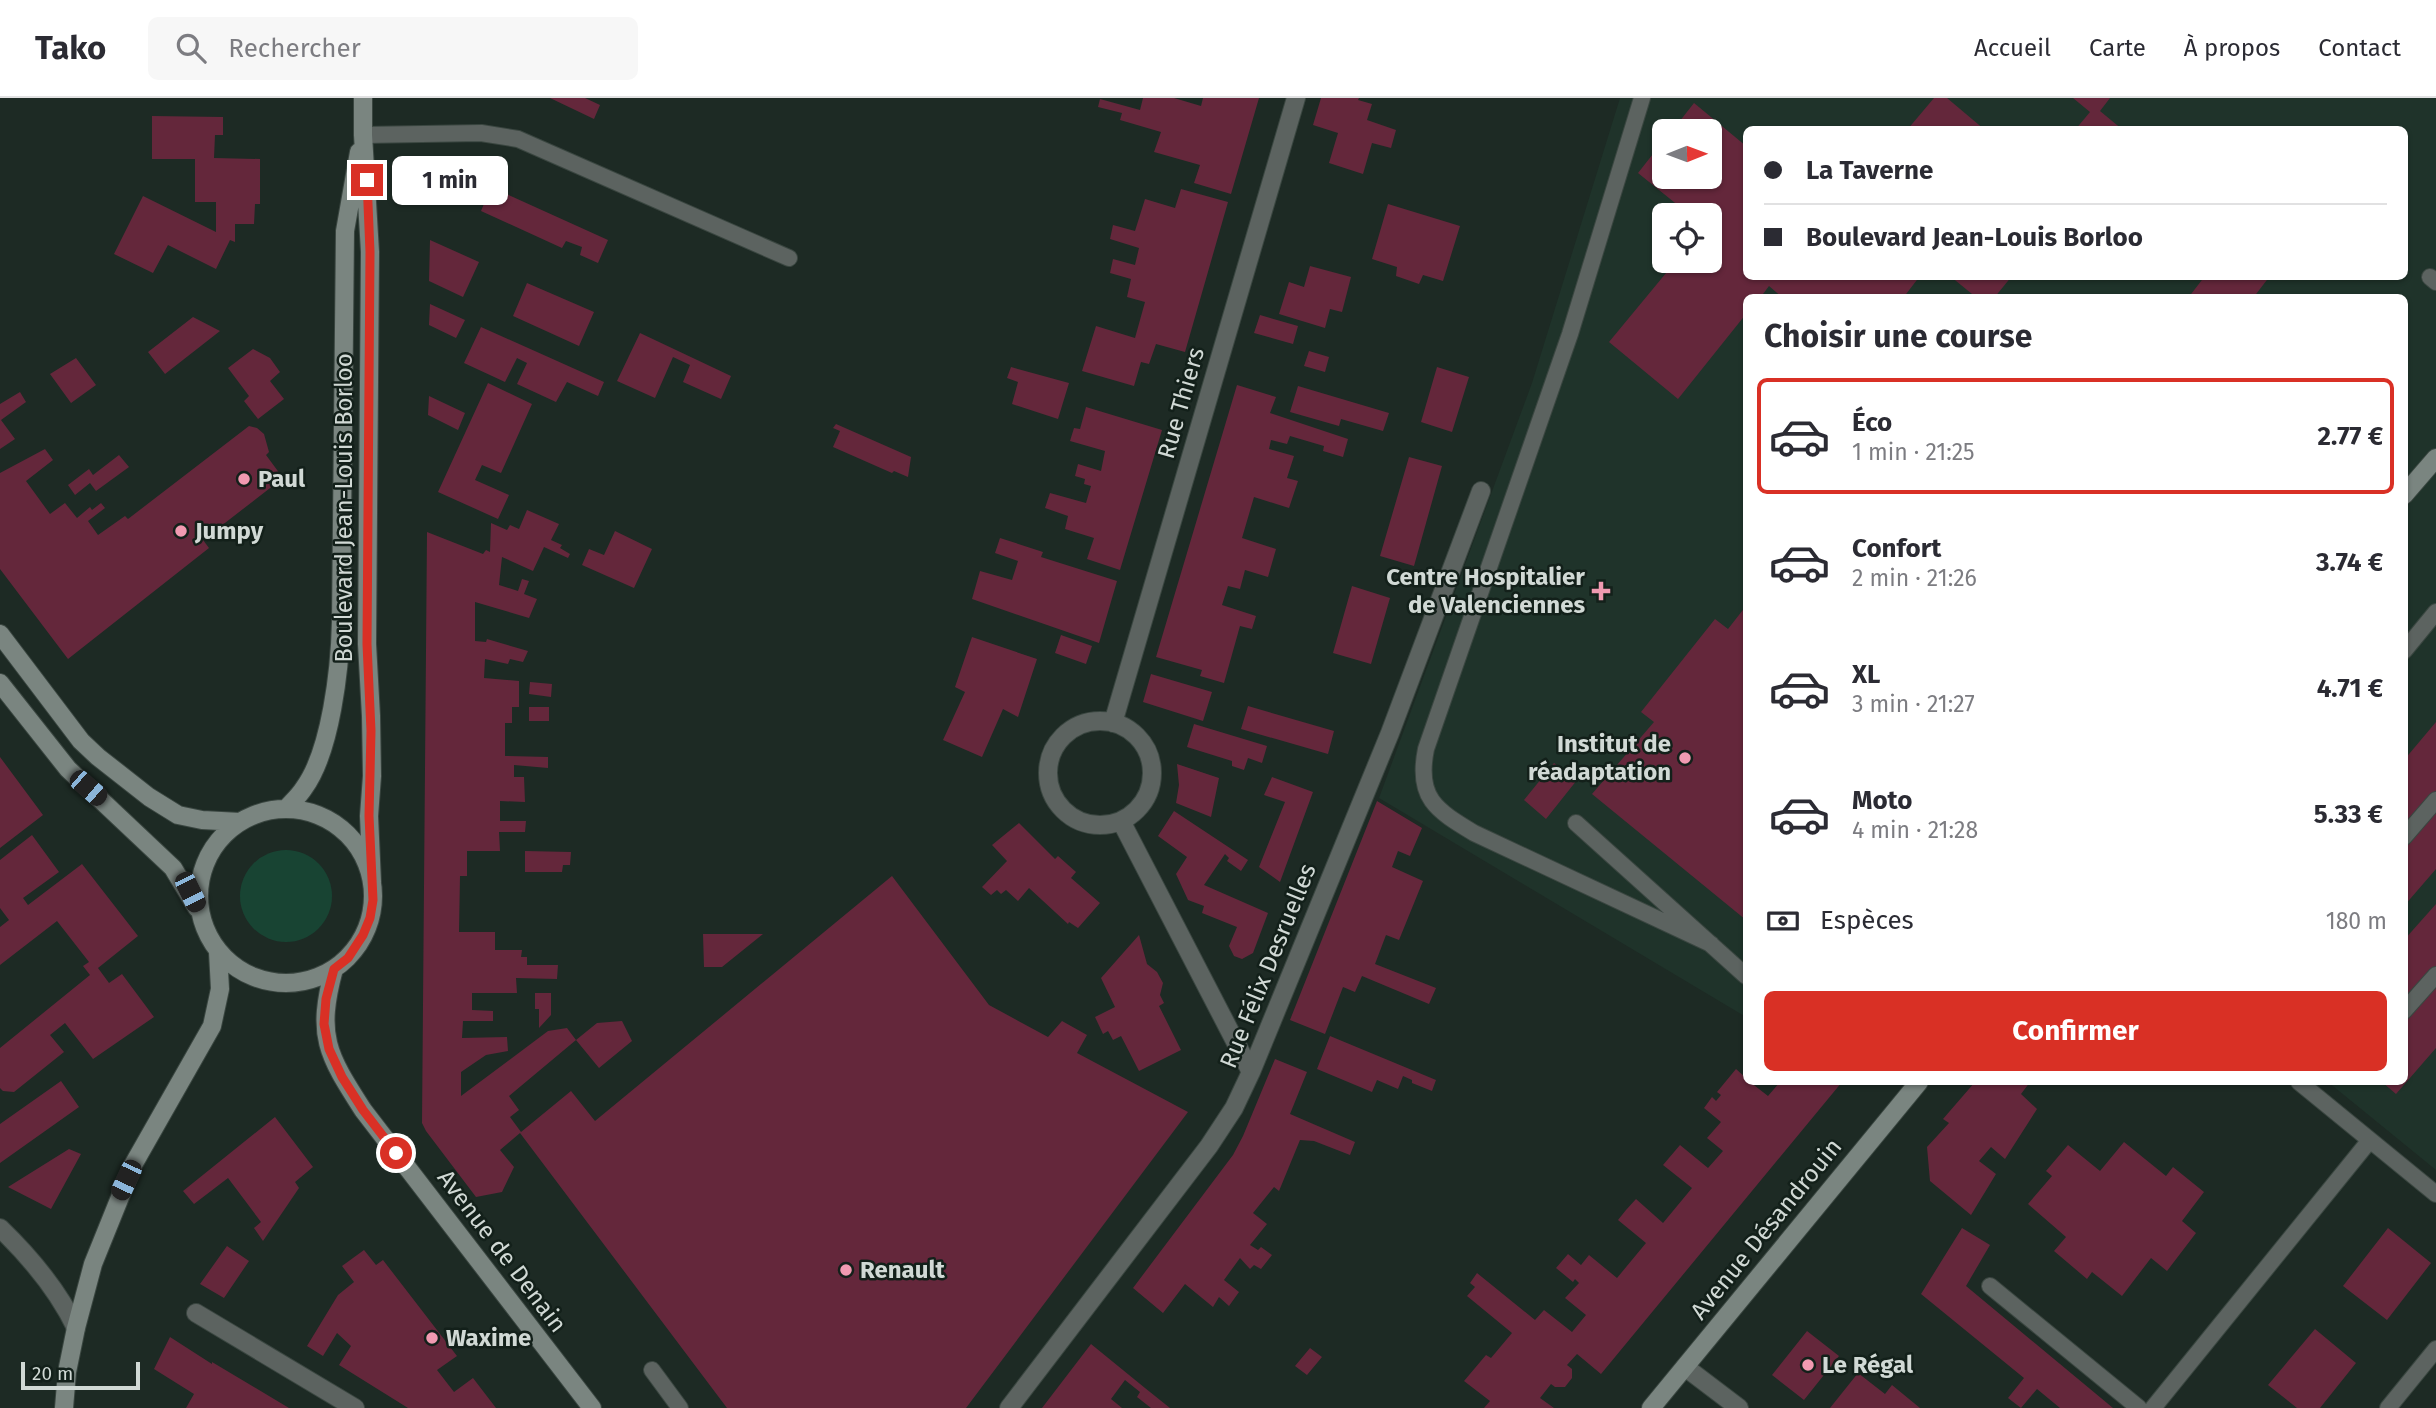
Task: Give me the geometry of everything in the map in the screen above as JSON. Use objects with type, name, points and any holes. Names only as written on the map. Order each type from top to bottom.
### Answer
[{"type":"main road","name":"Boulevard Jean-Louis Borloo","points":[[363,98],[370,252],[367,644],[371,731],[369,816],[372,882]]},
{"type":"main road","name":"Boulevard Jean-Louis Borloo","points":[[286,809],[304,789],[317,763],[332,705],[338,664],[341,622],[345,232],[363,135]]},
{"type":"main road","points":[[2408,490],[2436,458]]},
{"type":"main road","points":[[0,634],[81,741],[97,757],[149,797],[178,815],[202,820],[240,822]]},
{"type":"main road","points":[[0,683],[68,769],[173,867],[200,914],[209,938],[218,952],[239,970],[273,983],[309,981],[334,969],[354,951],[367,927],[373,900],[372,882],[359,849],[342,830],[320,816],[303,810],[262,812],[240,822],[221,838],[207,858],[199,890],[200,914]]},
{"type":"main road","points":[[64,1408],[67,1372],[93,1264],[119,1195],[148,1136],[212,1026],[220,989],[218,952]]},
{"type":"main road","name":"Avenue de Denain","points":[[334,969],[326,999],[324,1024],[329,1049],[342,1077],[363,1110],[592,1408]]},
{"type":"main road","name":"Avenue Désandrouin","points":[[1651,1408],[1912,1085]]},
{"type":"street","name":"Rue Thiers","points":[[1113,723],[1296,98]]},
{"type":"street","name":"Rue Félix Desruelles","points":[[1009,1408],[1223,1126],[1251,1072],[1390,733],[1481,491]]},
{"type":"street","points":[[1090,722],[1113,723],[1132,732],[1140,740],[1150,759],[1150,790],[1139,809],[1121,821],[1098,826],[1076,820],[1066,813],[1053,794],[1048,772],[1054,750],[1069,732],[1090,722]]},
{"type":"street","points":[[1121,821],[1251,1072]]},
{"type":"street","points":[[1,1236],[57,1294],[76,1328]]},
{"type":"street","points":[[195,1313],[355,1408]]},
{"type":"street","points":[[1685,1367],[1739,1408]]},
{"type":"lane","points":[[1642,98],[1570,334],[1426,749],[1422,779],[1430,802],[1441,813],[1474,834],[1711,944]]},
{"type":"lane","points":[[363,135],[481,133],[518,139],[789,258]]},
{"type":"lane","points":[[2408,646],[2436,612]]},
{"type":"lane","points":[[2408,832],[2436,800]]},
{"type":"lane","points":[[1576,823],[1743,973]]},
{"type":"lane","points":[[2408,1007],[2436,975]]},
{"type":"lane","points":[[2302,1085],[2436,1194]]},
{"type":"lane","points":[[2153,1408],[2370,1140]]},
{"type":"lane","points":[[1990,1286],[2139,1408]]},
{"type":"lane","points":[[2388,1408],[2436,1349]]},
{"type":"lane","points":[[652,1370],[680,1408]]},
{"type":"shaded area","name":"Centre Hospitalier de Valenciennes","points":[[1620,98],[2436,98],[2436,1170],[2332,1085],[2408,1085],[2408,294],[1743,294],[1743,1015],[1379,798],[1532,383]]},
{"type":"green space","points":[[286,850],[304,853],[319,863],[329,878],[332,896],[329,914],[319,929],[304,939],[286,942],[268,939],[253,929],[243,914],[240,896],[243,878],[253,863],[268,853]]},
{"type":"building","points":[[550,98],[585,98],[600,105],[594,119]]},
{"type":"building","points":[[1143,98],[1174,98],[1201,106],[1203,98],[1259,98],[1231,194],[1194,183],[1200,165],[1154,152],[1161,132],[1120,120],[1122,113],[1098,107],[1100,99],[1140,110]]},
{"type":"building","points":[[1321,98],[1359,98],[1358,100],[1372,104],[1367,120],[1396,130],[1391,148],[1372,143],[1363,174],[1329,163],[1338,133],[1313,125]]},
{"type":"building","points":[[1934,98],[1947,98],[1980,126],[1910,126]]},
{"type":"building","points":[[2073,98],[2110,98],[2100,111],[2118,126],[2078,126],[2090,112]]},
{"type":"building","points":[[1694,103],[1713,119],[1681,119]]},
{"type":"building","points":[[152,116],[223,117],[223,135],[215,135],[214,158],[260,159],[260,204],[255,204],[254,224],[235,224],[235,242],[230,240],[216,269],[168,245],[153,273],[114,254],[143,196],[216,232],[216,202],[195,202],[195,159],[152,159]]},
{"type":"building","points":[[1722,126],[1743,144],[1743,280],[1917,280],[1906,294],[1778,294],[1769,286],[1763,294],[1743,294],[1743,318],[1678,399],[1609,342],[1666,273],[1722,273],[1722,203],[1675,203],[1658,189],[1722,189]]},
{"type":"building","points":[[1652,155],[1652,184],[1638,173]]},
{"type":"building","points":[[491,187],[608,240],[598,263],[580,255],[582,247],[566,241],[562,248],[481,211]]},
{"type":"building","points":[[1181,189],[1228,202],[1185,352],[1156,344],[1149,364],[1141,362],[1134,386],[1082,371],[1096,326],[1135,338],[1145,302],[1127,297],[1131,279],[1110,273],[1113,259],[1135,265],[1139,248],[1110,239],[1113,225],[1135,231],[1145,199],[1175,208]]},
{"type":"building","points":[[1388,204],[1460,226],[1443,281],[1423,275],[1419,284],[1396,276],[1397,267],[1372,259]]},
{"type":"building","points":[[430,240],[479,262],[463,297],[429,281]]},
{"type":"building","points":[[1310,266],[1351,277],[1342,312],[1330,309],[1325,328],[1279,314],[1289,282],[1304,287]]},
{"type":"building","points":[[1955,280],[2009,280],[1997,294],[1972,294]]},
{"type":"building","points":[[2202,280],[2267,280],[2256,294],[2191,294]]},
{"type":"building","points":[[527,283],[594,312],[579,346],[513,316]]},
{"type":"building","points":[[430,304],[465,320],[456,338],[429,325]]},
{"type":"building","points":[[1260,315],[1298,326],[1293,344],[1254,333]]},
{"type":"building","points":[[193,317],[220,331],[165,374],[148,352]]},
{"type":"building","points":[[481,327],[604,382],[598,396],[567,382],[556,402],[517,384],[527,363],[517,358],[505,382],[464,363]]},
{"type":"building","points":[[640,333],[731,376],[721,399],[683,382],[690,365],[673,357],[655,398],[617,381]]},
{"type":"building","points":[[253,349],[270,358],[280,372],[270,381],[284,399],[258,419],[244,401],[249,396],[228,368]]},
{"type":"building","points":[[1309,351],[1329,357],[1325,372],[1304,366]]},
{"type":"building","points":[[76,358],[96,385],[71,403],[50,374]]},
{"type":"building","points":[[1011,367],[1069,383],[1058,419],[1012,404],[1018,382],[1007,378]]},
{"type":"building","points":[[1437,367],[1469,377],[1452,432],[1421,422]]},
{"type":"building","points":[[488,383],[532,404],[501,473],[482,465],[475,480],[509,495],[498,519],[438,492]]},
{"type":"building","points":[[1237,385],[1276,397],[1270,413],[1348,439],[1343,457],[1323,451],[1324,446],[1290,436],[1287,444],[1271,440],[1269,449],[1294,456],[1287,478],[1298,481],[1289,508],[1254,497],[1242,538],[1276,549],[1268,577],[1245,570],[1240,589],[1228,586],[1222,605],[1256,616],[1252,629],[1240,626],[1224,683],[1200,676],[1202,670],[1156,657]]},
{"type":"building","points":[[1298,386],[1389,413],[1383,431],[1341,419],[1339,426],[1290,412]]},
{"type":"building","points":[[20,392],[26,402],[1,420],[15,439],[0,449],[0,404]]},
{"type":"building","points":[[429,396],[465,413],[458,430],[428,415]]},
{"type":"building","points":[[1086,407],[1162,430],[1120,570],[1087,559],[1094,538],[1065,529],[1068,516],[1045,508],[1050,493],[1086,503],[1091,486],[1084,484],[1085,479],[1075,476],[1078,464],[1101,471],[1105,451],[1070,441],[1074,428],[1080,429]]},
{"type":"building","points":[[836,424],[911,457],[908,477],[894,471],[892,473],[833,447],[840,431],[833,428]]},
{"type":"building","points":[[249,426],[264,434],[269,452],[266,455],[283,478],[203,540],[209,548],[68,659],[0,569],[0,473],[45,449],[53,460],[26,481],[50,514],[65,503],[77,518],[90,507],[92,510],[101,503],[105,508],[88,521],[98,535],[125,516],[128,519]]},
{"type":"building","points":[[119,455],[129,467],[96,491],[90,483],[75,495],[68,485],[89,469],[93,475]]},
{"type":"building","points":[[1409,457],[1442,466],[1414,566],[1380,556]]},
{"type":"building","name":"Renault","points":[[527,510],[559,524],[551,540],[562,545],[560,548],[570,554],[568,558],[544,547],[533,571],[502,557],[499,585],[518,591],[522,579],[529,581],[524,594],[537,599],[529,618],[475,602],[475,641],[486,642],[487,639],[528,651],[523,662],[510,659],[508,664],[485,659],[484,678],[519,681],[519,707],[512,707],[512,723],[505,723],[505,756],[548,757],[548,768],[514,765],[514,777],[524,777],[525,802],[500,801],[500,821],[526,821],[525,832],[499,832],[500,851],[467,851],[467,876],[460,876],[459,932],[495,932],[495,950],[522,950],[521,957],[527,957],[527,965],[558,965],[557,979],[516,978],[517,993],[472,993],[472,1010],[493,1011],[493,1021],[463,1021],[462,1038],[507,1037],[508,1051],[486,1055],[461,1072],[461,1096],[548,1031],[567,1028],[576,1040],[509,1096],[519,1110],[510,1117],[521,1132],[571,1091],[595,1121],[892,876],[989,1005],[1048,1037],[1062,1021],[1087,1035],[1077,1053],[1188,1112],[966,1408],[727,1408],[520,1133],[500,1150],[514,1167],[502,1192],[476,1197],[422,1123],[427,532],[483,554],[486,550],[490,552],[491,523],[507,530],[510,525],[519,529]]},
{"type":"building","points":[[615,531],[652,549],[634,588],[582,565],[589,549],[604,555]]},
{"type":"building","points":[[1000,538],[1043,552],[1041,557],[1117,581],[1099,643],[972,599],[980,571],[1012,580],[1018,561],[995,553]]},
{"type":"building","points":[[1352,586],[1390,598],[1371,664],[1333,653]]},
{"type":"building","name":"Institut de réadaptation","points":[[1743,610],[1743,918],[1592,794],[1654,722],[1641,712],[1715,619],[1728,629]]},
{"type":"building","points":[[1061,635],[1092,646],[1086,664],[1055,653]]},
{"type":"building","points":[[972,637],[1037,659],[1018,717],[1003,709],[982,757],[943,740],[965,692],[955,687]]},
{"type":"building","points":[[1151,674],[1212,692],[1203,721],[1143,702]]},
{"type":"building","points":[[530,682],[552,684],[551,697],[529,694]]},
{"type":"building","points":[[1248,706],[1334,731],[1328,754],[1241,729]]},
{"type":"building","points":[[529,707],[549,707],[549,721],[529,721]]},
{"type":"building","points":[[2436,722],[2436,869],[2408,901],[2408,755]]},
{"type":"building","points":[[1194,724],[1267,746],[1262,763],[1248,758],[1244,770],[1232,766],[1232,761],[1187,747]]},
{"type":"building","points":[[0,757],[43,815],[0,848]]},
{"type":"building","points":[[1554,763],[1577,780],[1546,819],[1524,800]]},
{"type":"building","points":[[1177,764],[1219,778],[1211,817],[1176,803],[1179,785]]},
{"type":"building","points":[[1272,777],[1313,792],[1280,882],[1259,867],[1285,802],[1264,795]]},
{"type":"building","points":[[1377,801],[1422,828],[1410,856],[1398,851],[1392,867],[1423,881],[1399,940],[1386,935],[1375,964],[1436,988],[1429,1004],[1362,976],[1355,992],[1343,987],[1325,1034],[1290,1020]]},
{"type":"building","points":[[1174,811],[1248,860],[1241,871],[1227,861],[1229,858],[1225,854],[1204,885],[1268,913],[1253,953],[1242,959],[1234,956],[1229,946],[1237,927],[1202,913],[1204,906],[1188,900],[1176,874],[1187,857],[1158,836]]},
{"type":"building","points":[[1019,823],[1055,859],[1058,856],[1076,872],[1071,878],[1100,903],[1078,928],[1069,922],[1068,924],[1029,888],[1018,901],[1006,890],[1001,894],[997,890],[991,895],[982,887],[1007,861],[992,845]]},
{"type":"building","points":[[32,835],[59,872],[23,898],[28,905],[82,864],[138,936],[98,968],[109,983],[122,974],[154,1017],[93,1059],[65,1023],[50,1035],[64,1052],[14,1092],[3,1091],[0,1088],[0,1048],[90,975],[83,966],[89,962],[57,921],[0,965],[0,927],[9,920],[0,908],[0,860]]},
{"type":"building","points":[[525,851],[571,852],[570,865],[563,865],[562,872],[525,872]]},
{"type":"building","points":[[2436,904],[2436,1048],[2408,1080],[2408,936]]},
{"type":"building","points":[[703,934],[763,934],[722,967],[704,967]]},
{"type":"building","points":[[1139,935],[1147,964],[1157,972],[1163,983],[1160,995],[1164,1003],[1159,1006],[1181,1050],[1139,1071],[1121,1036],[1113,1040],[1108,1031],[1103,1034],[1095,1017],[1115,1007],[1101,978]]},
{"type":"building","points":[[535,993],[551,993],[551,1015],[539,1028],[539,1009],[535,1009]]},
{"type":"building","points":[[622,1021],[632,1041],[599,1068],[576,1040],[597,1023]]},
{"type":"building","points":[[1330,1036],[1436,1080],[1432,1091],[1403,1076],[1398,1089],[1377,1080],[1372,1092],[1317,1069]]},
{"type":"building","points":[[1275,1059],[1307,1072],[1290,1114],[1355,1142],[1350,1155],[1314,1141],[1300,1140],[1279,1191],[1274,1187],[1253,1213],[1267,1224],[1250,1245],[1258,1250],[1261,1247],[1272,1255],[1261,1269],[1254,1265],[1250,1269],[1240,1258],[1224,1280],[1239,1292],[1229,1306],[1219,1297],[1213,1307],[1185,1284],[1163,1313],[1133,1288],[1233,1155]]},
{"type":"building","points":[[1736,1069],[1743,1075],[1743,1085],[1754,1085],[1768,1096],[1777,1085],[1840,1085],[1601,1374],[1577,1354],[1567,1365],[1572,1369],[1572,1378],[1565,1387],[1551,1384],[1540,1398],[1554,1408],[1484,1408],[1490,1401],[1464,1381],[1486,1355],[1491,1358],[1512,1333],[1467,1296],[1475,1287],[1470,1283],[1477,1273],[1535,1320],[1544,1310],[1572,1332],[1586,1315],[1565,1298],[1579,1283],[1575,1279],[1573,1282],[1556,1268],[1568,1254],[1581,1265],[1589,1255],[1617,1278],[1646,1243],[1618,1220],[1626,1210],[1636,1199],[1663,1223],[1692,1188],[1663,1165],[1680,1145],[1708,1168],[1723,1151],[1707,1138],[1721,1122],[1704,1108],[1712,1097],[1716,1101],[1721,1095],[1717,1092]]},
{"type":"building","points":[[61,1081],[79,1107],[0,1163],[0,1124]]},
{"type":"building","points":[[1972,1085],[2028,1085],[2021,1094],[2037,1109],[2005,1159],[1991,1147],[1979,1161],[1996,1174],[1971,1215],[1930,1181],[1927,1147],[1949,1123],[1943,1119]]},
{"type":"building","points":[[2386,1085],[2404,1085],[2396,1094]]},
{"type":"building","points":[[275,1117],[313,1167],[295,1182],[299,1188],[263,1241],[254,1228],[261,1222],[228,1178],[194,1204],[183,1191]]},
{"type":"building","points":[[2124,1142],[2166,1176],[2173,1167],[2204,1192],[2182,1221],[2196,1233],[2167,1271],[2151,1258],[2122,1296],[2092,1272],[2087,1279],[2054,1251],[2066,1237],[2028,1204],[2052,1176],[2046,1171],[2068,1145],[2100,1171]]},
{"type":"building","points":[[69,1149],[81,1154],[51,1209],[8,1187]]},
{"type":"building","points":[[1962,1228],[1990,1245],[1966,1286],[2113,1408],[2060,1408],[2037,1389],[2021,1408],[2008,1398],[2024,1378],[1921,1294]]},
{"type":"building","points":[[2388,1228],[2431,1263],[2387,1320],[2343,1286]]},
{"type":"building","points":[[227,1246],[249,1261],[224,1298],[200,1284]]},
{"type":"building","points":[[364,1250],[376,1265],[383,1260],[457,1356],[437,1370],[454,1392],[473,1378],[496,1408],[408,1408],[339,1365],[351,1346],[337,1333],[323,1356],[307,1346],[338,1295],[354,1282],[342,1266]]},
{"type":"building","points":[[2315,1329],[2356,1363],[2320,1408],[2297,1408],[2268,1385]]},
{"type":"building","points":[[1807,1331],[1839,1356],[1804,1400],[1772,1375]]},
{"type":"building","points":[[170,1337],[289,1408],[186,1408],[194,1394],[154,1369]]},
{"type":"building","points":[[1091,1344],[1170,1408],[1151,1408],[1137,1397],[1140,1392],[1125,1380],[1111,1399],[1122,1408],[1042,1408]]},
{"type":"building","points":[[1310,1348],[1322,1357],[1307,1375],[1295,1366]]},
{"type":"building","points":[[1858,1373],[1885,1394],[1892,1385],[1920,1408],[1830,1408]]},
{"type":"place","name":"Paul","points":[[244,479]]},
{"type":"place","name":"Jumpy","points":[[181,531]]},
{"type":"place","name":"Centre Hospitalier de Valenciennes","points":[[1601,591]]},
{"type":"place","name":"Institut de réadaptation","points":[[1685,758]]},
{"type":"place","name":"Renault","points":[[846,1270]]},
{"type":"place","name":"Waxime","points":[[432,1338]]},
{"type":"place","name":"Le Régal","points":[[1808,1365]]},
{"type":"route","points":[[367,180],[370,252],[367,644],[373,900],[370,918],[354,951],[334,969],[326,999],[324,1024],[329,1049],[342,1077],[396,1153]]}]
